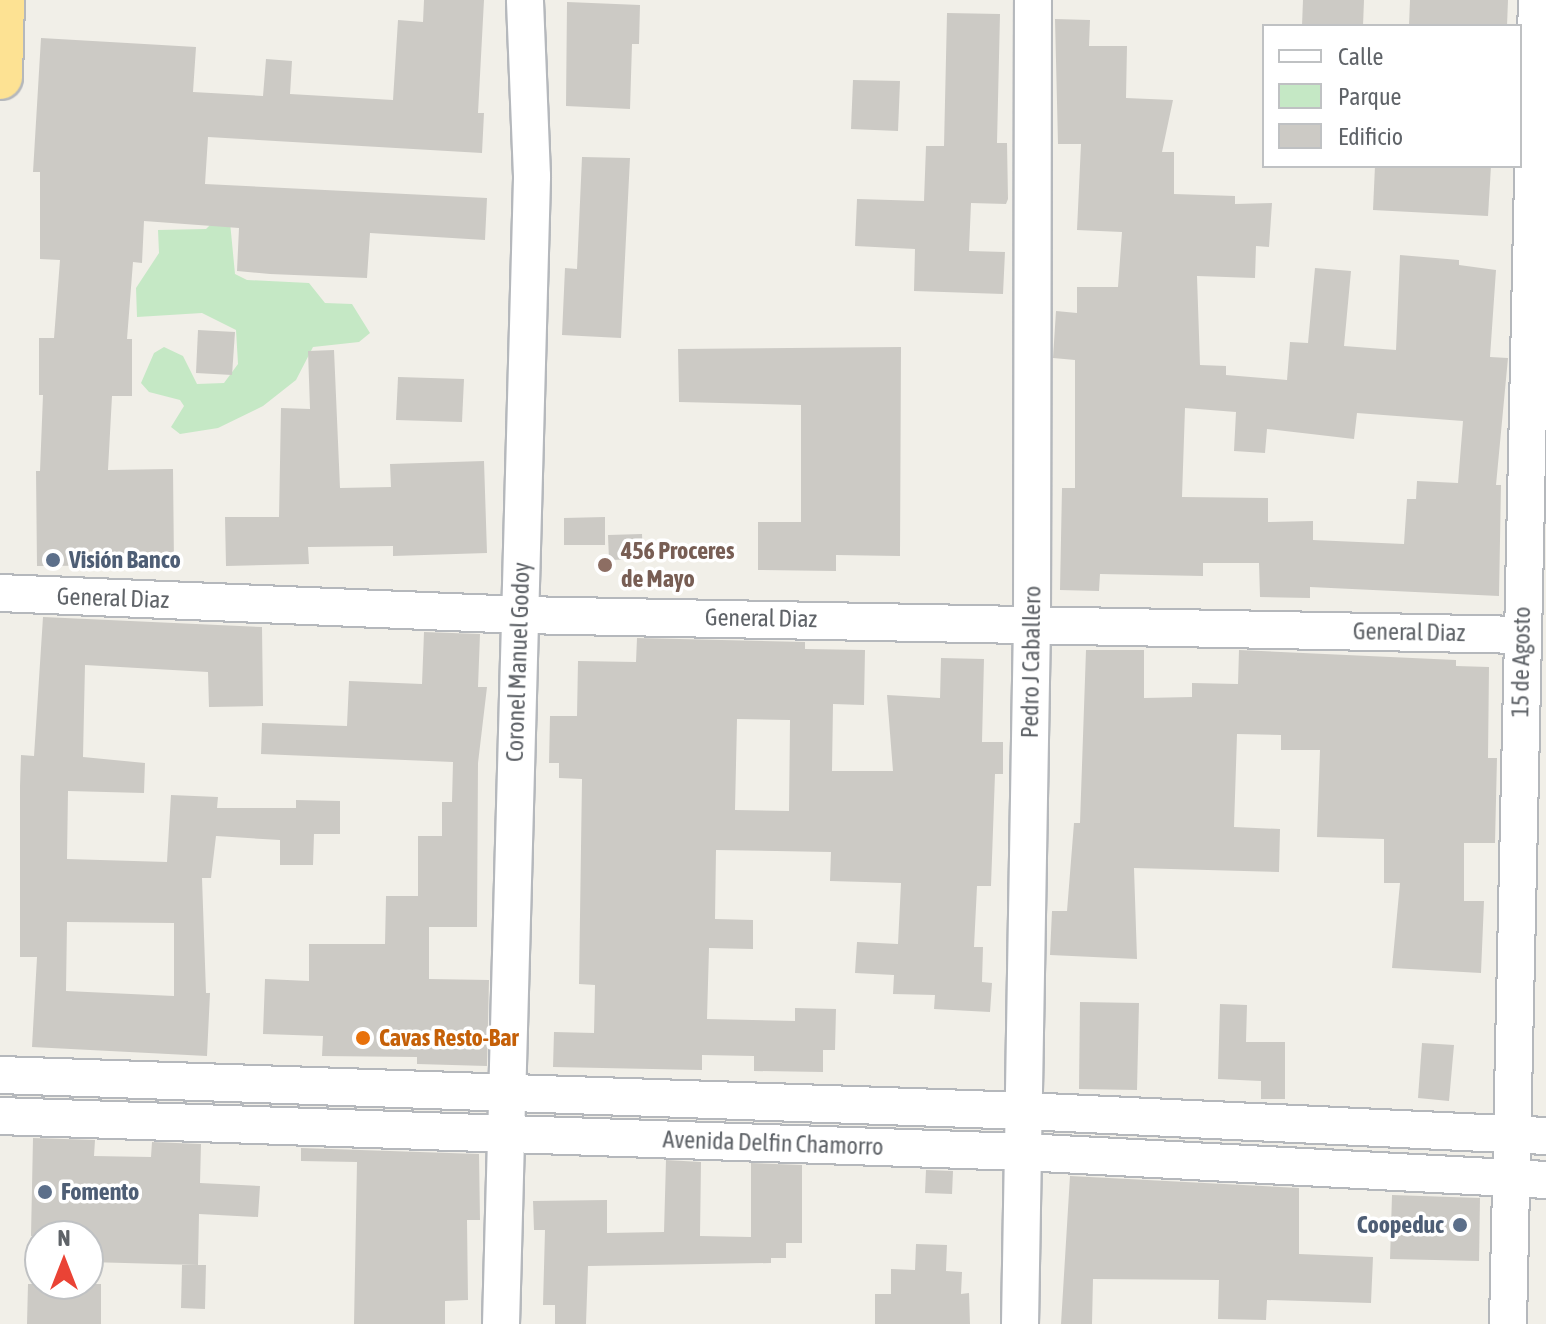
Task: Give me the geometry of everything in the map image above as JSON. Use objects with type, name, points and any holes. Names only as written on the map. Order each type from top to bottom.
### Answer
[{"type":"highway","points":[[0,77],[2,0]]},
{"type":"street","name":"Coronel Manuel Godoy","points":[[501,1324],[504,1091],[532,176],[525,0]]},
{"type":"street","name":"Pedro J Caballero","points":[[1020,1324],[1032,622],[1033,0]]},
{"type":"street","name":"15 de Agosto","points":[[1508,1324],[1537,0]]},
{"type":"street","name":"General Diaz","points":[[0,593],[520,615],[1032,622],[1522,635]]},
{"type":"street","name":"Avenida Delfin Chamorro","points":[[0,1075],[1024,1111],[1546,1136]]},
{"type":"street","name":"Avenida Delfin Chamorro","points":[[0,1116],[1023,1152],[1546,1180]]},
{"type":"green space","points":[[219,216],[230,222],[235,274],[247,280],[309,283],[325,303],[352,304],[370,333],[359,342],[313,347],[296,380],[263,406],[218,428],[180,434],[171,427],[184,406],[180,400],[149,392],[141,383],[154,353],[164,347],[183,356],[197,384],[224,383],[238,364],[236,330],[202,313],[137,317],[136,288],[159,253],[158,230],[206,229]]},
{"type":"building","points":[[424,0],[484,0],[478,113],[484,113],[482,153],[208,137],[205,184],[487,198],[485,240],[370,233],[367,278],[270,274],[237,271],[239,228],[144,221],[142,263],[133,262],[127,339],[132,339],[132,396],[112,396],[108,470],[173,469],[174,565],[37,566],[36,471],[40,471],[43,395],[39,395],[39,338],[54,338],[60,260],[40,259],[40,172],[33,172],[41,38],[196,47],[193,92],[263,96],[266,59],[292,61],[290,94],[393,100],[398,20],[423,22]]},
{"type":"building","points":[[1303,0],[1364,0],[1363,24],[1302,24]]},
{"type":"building","points":[[1410,0],[1508,0],[1507,24],[1409,24]]},
{"type":"building","points":[[567,2],[640,5],[639,44],[632,44],[630,109],[566,106]]},
{"type":"building","points":[[947,13],[1000,14],[997,143],[1007,143],[1008,199],[1006,204],[971,203],[969,251],[1005,252],[1003,294],[914,291],[915,249],[855,246],[857,199],[924,201],[926,146],[944,146]]},
{"type":"building","points":[[1055,19],[1090,20],[1089,46],[1127,46],[1126,98],[1173,100],[1162,152],[1174,152],[1174,194],[1235,196],[1235,204],[1272,203],[1269,247],[1256,246],[1255,278],[1197,276],[1200,365],[1226,366],[1226,375],[1287,380],[1290,342],[1308,343],[1315,268],[1351,271],[1344,346],[1396,350],[1400,255],[1459,260],[1459,265],[1496,270],[1490,357],[1508,358],[1496,485],[1501,485],[1499,596],[1310,587],[1310,598],[1260,597],[1259,563],[1203,563],[1203,576],[1100,574],[1099,591],[1060,590],[1062,488],[1075,488],[1075,360],[1053,358],[1056,311],[1077,313],[1077,287],[1118,287],[1122,232],[1077,230],[1081,144],[1058,144]],"holes":[[[1185,408],[1236,412],[1234,451],[1265,453],[1267,429],[1354,439],[1357,413],[1463,421],[1458,483],[1417,481],[1416,499],[1407,499],[1404,544],[1313,540],[1313,521],[1268,522],[1268,498],[1182,497]]]},
{"type":"building","points":[[853,80],[900,81],[898,131],[851,129]]},
{"type":"building","points":[[582,157],[630,158],[621,338],[562,335],[565,268],[577,269]]},
{"type":"building","points":[[1375,168],[1491,168],[1488,216],[1373,210]]},
{"type":"building","points":[[198,330],[235,332],[232,375],[196,373]]},
{"type":"building","points":[[901,347],[900,556],[836,555],[836,571],[758,570],[758,522],[801,522],[801,405],[679,402],[678,349]]},
{"type":"building","points":[[334,350],[340,488],[391,487],[390,464],[484,461],[487,553],[393,556],[393,546],[308,547],[309,564],[226,566],[225,517],[279,517],[281,408],[310,409],[308,351]]},
{"type":"building","points":[[398,377],[464,379],[462,422],[396,420]]},
{"type":"building","points":[[605,517],[605,545],[564,545],[564,518]]},
{"type":"building","points":[[642,534],[643,559],[609,560],[608,535]]},
{"type":"building","points":[[43,617],[262,627],[263,706],[209,707],[208,672],[85,665],[83,757],[145,763],[144,793],[68,791],[67,859],[167,862],[171,795],[218,797],[217,808],[296,808],[296,800],[340,801],[340,834],[314,834],[313,865],[280,865],[280,840],[216,836],[211,878],[202,878],[206,993],[210,993],[207,1056],[32,1047],[37,957],[20,957],[20,786],[21,755],[34,756]],"holes":[[[67,922],[174,923],[174,996],[66,991]]]},
{"type":"building","points":[[424,632],[480,634],[478,687],[487,687],[478,763],[477,927],[429,927],[429,979],[489,980],[487,1066],[417,1064],[417,1057],[322,1056],[323,1036],[263,1034],[265,979],[309,981],[309,944],[385,944],[386,896],[418,896],[418,836],[442,836],[442,802],[452,802],[453,762],[261,754],[262,723],[347,726],[349,681],[422,684]]},
{"type":"building","points":[[637,638],[805,642],[805,649],[865,650],[864,705],[833,704],[832,771],[893,771],[887,695],[940,698],[941,658],[984,659],[982,742],[1003,742],[1003,774],[995,774],[991,886],[977,886],[974,947],[983,947],[982,982],[992,983],[990,1012],[934,1009],[935,995],[893,994],[894,975],[855,973],[857,942],[898,944],[901,883],[830,881],[831,852],[716,850],[715,919],[753,920],[753,949],[709,948],[707,1019],[795,1021],[795,1008],[836,1009],[835,1050],[823,1050],[823,1072],[754,1071],[754,1056],[702,1055],[702,1070],[553,1067],[554,1032],[594,1033],[595,985],[579,984],[582,779],[559,778],[559,763],[549,763],[550,716],[577,716],[578,661],[636,662]],"holes":[[[737,719],[790,720],[789,811],[735,810]]]},
{"type":"building","points":[[1086,650],[1144,650],[1144,698],[1192,697],[1192,683],[1238,684],[1239,650],[1456,660],[1456,666],[1489,667],[1488,758],[1497,758],[1495,843],[1464,843],[1464,901],[1484,901],[1481,973],[1392,968],[1400,883],[1384,883],[1384,839],[1317,837],[1320,750],[1281,750],[1281,735],[1237,734],[1234,827],[1280,829],[1279,872],[1134,868],[1137,959],[1050,955],[1052,911],[1067,911],[1074,823],[1080,823]]},
{"type":"building","points":[[1080,1002],[1139,1003],[1137,1090],[1079,1089]]},
{"type":"building","points":[[1220,1004],[1247,1005],[1246,1042],[1285,1042],[1285,1099],[1261,1099],[1261,1081],[1218,1079]]},
{"type":"building","points":[[1422,1043],[1454,1045],[1449,1101],[1418,1098]]},
{"type":"building","points":[[33,1138],[95,1140],[94,1156],[151,1157],[152,1142],[201,1144],[200,1183],[260,1186],[258,1217],[199,1214],[198,1265],[104,1262],[104,1220],[31,1220]]},
{"type":"building","points":[[301,1148],[479,1154],[480,1220],[467,1220],[468,1300],[445,1301],[445,1324],[354,1324],[357,1162],[301,1161]]},
{"type":"building","points":[[666,1160],[701,1162],[700,1236],[751,1237],[751,1163],[802,1165],[802,1243],[786,1243],[786,1258],[771,1258],[771,1263],[588,1266],[586,1324],[555,1324],[555,1305],[543,1305],[545,1230],[534,1230],[533,1201],[607,1200],[607,1233],[664,1232]]},
{"type":"building","points":[[926,1170],[953,1171],[952,1194],[925,1193]]},
{"type":"building","points":[[1070,1176],[1299,1188],[1299,1254],[1373,1257],[1371,1303],[1267,1300],[1266,1320],[1218,1319],[1219,1280],[1093,1279],[1092,1324],[1061,1324]]},
{"type":"building","points":[[1392,1195],[1480,1198],[1479,1261],[1390,1259]]},
{"type":"building","points":[[916,1244],[947,1245],[946,1271],[962,1272],[961,1294],[969,1293],[970,1324],[875,1324],[875,1294],[891,1294],[891,1269],[915,1270]]},
{"type":"building","points":[[182,1265],[206,1265],[205,1309],[181,1308]]},
{"type":"building","points":[[28,1300],[101,1300],[101,1324],[27,1324]]},
{"type":"place","name":"Visión Banco","points":[[53,560]]},
{"type":"place","name":"456 Proceres de Mayo","points":[[605,565]]},
{"type":"place","name":"Cavas Resto-Bar","points":[[363,1038]]},
{"type":"place","name":"Fomento","points":[[45,1192]]},
{"type":"place","name":"Coopeduc","points":[[1460,1225]]}]
